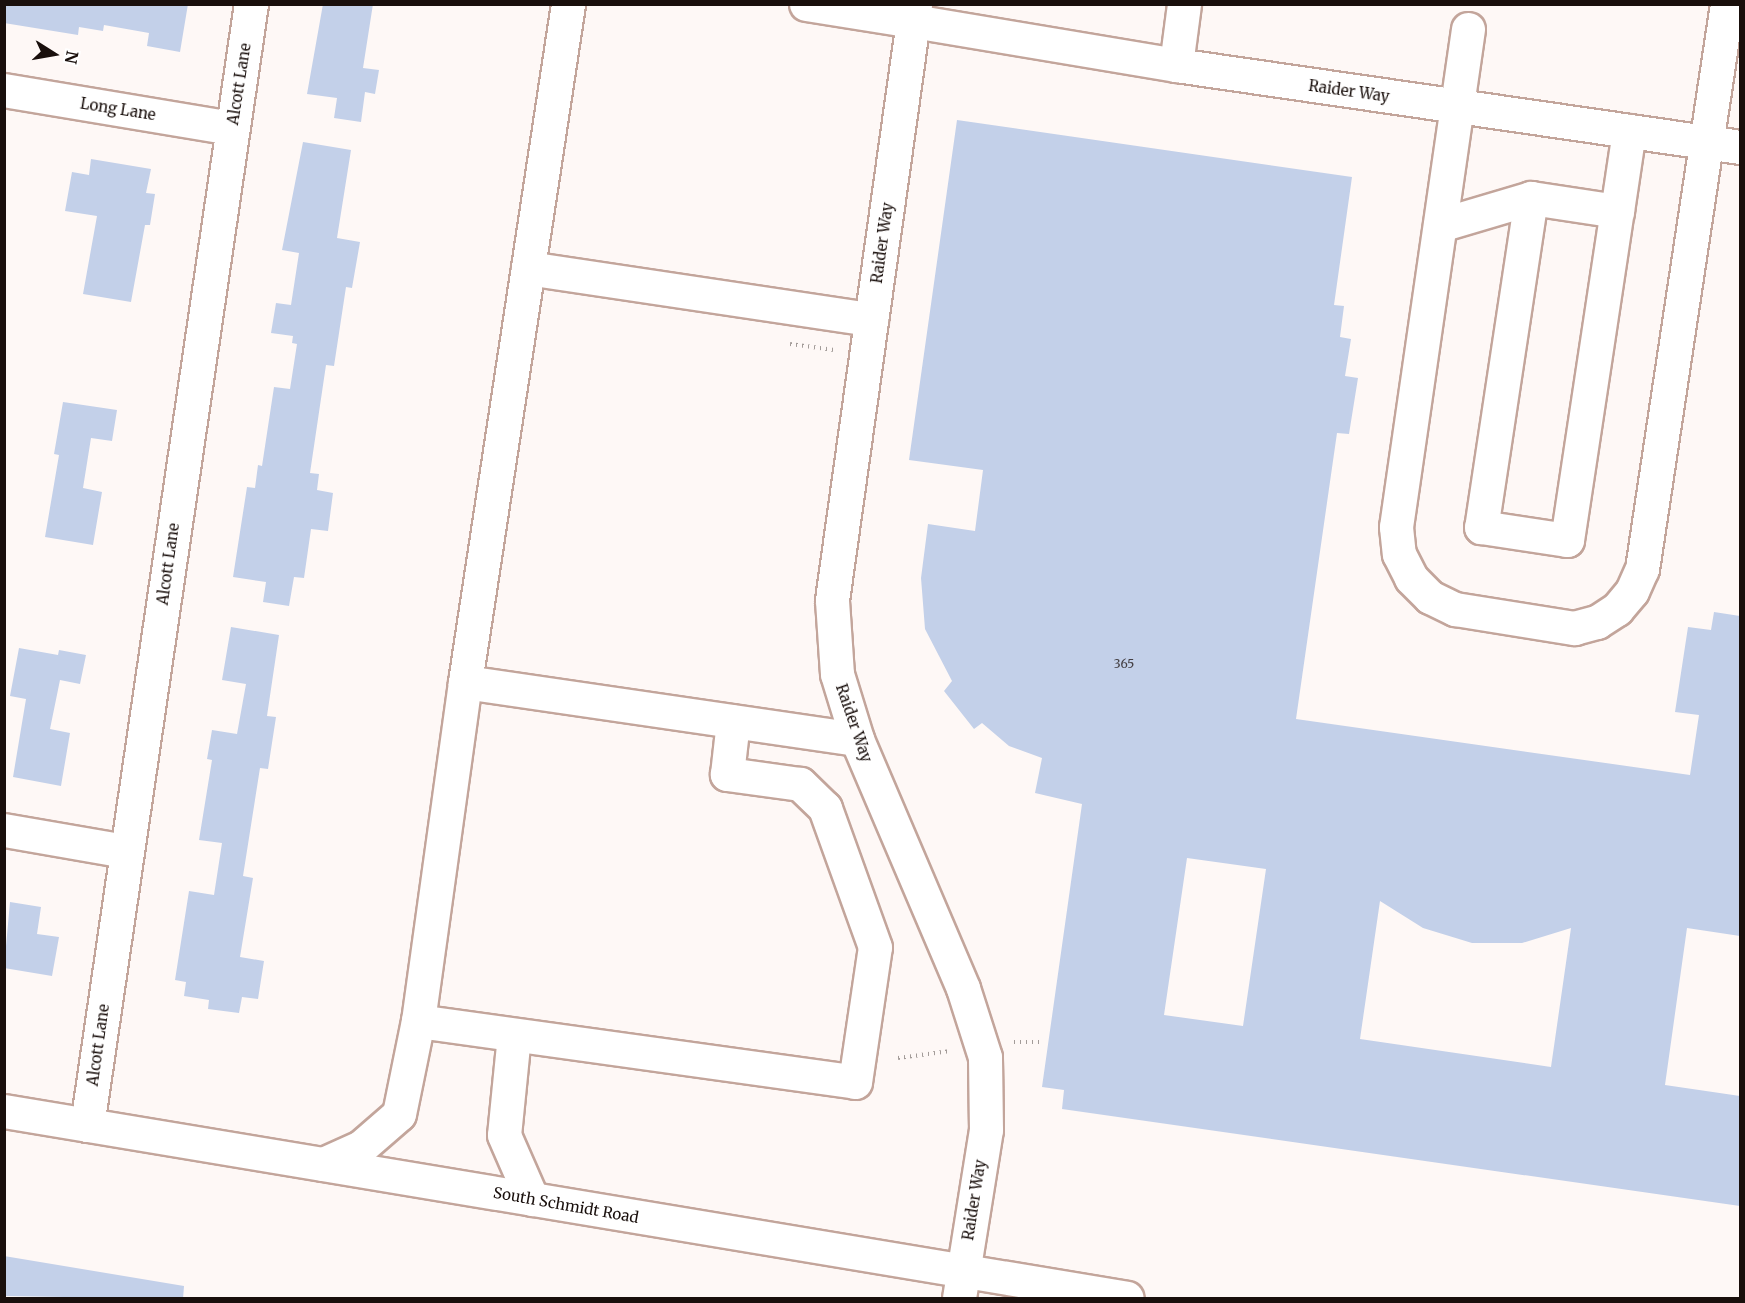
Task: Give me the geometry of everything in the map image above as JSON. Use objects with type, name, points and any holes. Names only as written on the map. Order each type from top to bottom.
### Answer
[{"type":"street","name":"Alcott Lane","points":[[87,1125],[251,4]]},
{"type":"street","points":[[323,1164],[361,1147],[399,1114],[418,1021],[465,682],[568,4]]},
{"type":"street","points":[[806,4],[914,13]]},
{"type":"street","points":[[1176,65],[1184,4]]},
{"type":"street","points":[[1468,29],[1396,527],[1399,554],[1411,578],[1430,597],[1455,609],[1574,628],[1596,622],[1624,600],[1642,569],[1708,143],[1727,4]]},
{"type":"street","name":"Raider Way","points":[[961,1285],[986,1130],[985,1057],[963,988],[857,739],[837,674],[832,600],[914,13],[1176,65],[1740,147]]},
{"type":"street","name":"Long Lane","points":[[4,90],[232,128]]},
{"type":"street","points":[[1531,198],[1481,527],[1567,540],[1629,131]]},
{"type":"street","points":[[1440,225],[1531,198],[1617,211]]},
{"type":"street","points":[[528,268],[871,319]]},
{"type":"street","points":[[465,682],[857,739]]},
{"type":"street","points":[[418,1021],[855,1082],[876,947],[825,808],[800,784],[727,774],[733,721]]},
{"type":"street","points":[[4,830],[126,851]]},
{"type":"street","points":[[513,1035],[504,1135],[532,1199]]},
{"type":"street","name":"South Schmidt Road","points":[[4,1111],[532,1199],[961,1285],[1127,1299]]},
{"type":"path","points":[[790,344],[841,351]]},
{"type":"path","points":[[1011,1043],[1040,1042]]},
{"type":"path","points":[[898,1058],[952,1051]]},
{"type":"building","points":[[4,4],[188,4],[180,52],[147,46],[149,33],[104,25],[103,31],[79,27],[78,35],[4,23]]},
{"type":"building","points":[[323,4],[373,4],[363,68],[379,70],[375,94],[365,92],[361,122],[334,118],[337,98],[307,94]]},
{"type":"building","points":[[957,120],[1352,177],[1334,305],[1344,306],[1340,337],[1351,339],[1345,376],[1358,378],[1349,434],[1337,433],[1296,719],[1690,775],[1699,715],[1675,712],[1688,627],[1711,630],[1714,612],[1740,616],[1740,936],[1687,928],[1665,1085],[1740,1096],[1740,1206],[1062,1109],[1064,1090],[1042,1087],[1082,804],[1035,793],[1042,758],[1009,746],[982,723],[974,729],[944,691],[952,681],[925,629],[921,578],[928,524],[975,531],[983,470],[909,460]],"holes":[[[1187,858],[1266,869],[1243,1026],[1164,1015]],[[1380,901],[1423,928],[1472,943],[1522,943],[1571,928],[1551,1067],[1360,1039]]]},
{"type":"building","points":[[303,142],[351,150],[337,238],[360,242],[352,288],[346,287],[334,366],[326,365],[310,473],[319,474],[317,490],[333,493],[328,531],[311,529],[304,578],[294,577],[289,606],[263,602],[266,582],[233,577],[247,487],[255,488],[258,465],[262,466],[274,387],[290,389],[297,344],[292,343],[293,336],[271,333],[276,303],[291,305],[299,253],[282,250]]},
{"type":"building","points":[[91,159],[151,169],[146,193],[155,194],[150,225],[145,225],[131,302],[83,294],[97,216],[65,211],[72,172],[89,175]]},
{"type":"building","points":[[63,402],[117,410],[112,441],[91,438],[83,488],[102,492],[93,545],[45,537],[59,455],[54,454]]},
{"type":"building","points":[[231,627],[279,635],[267,716],[276,717],[268,769],[260,768],[243,876],[253,878],[240,957],[264,961],[258,999],[242,997],[239,1013],[208,1009],[209,1000],[184,996],[186,982],[175,980],[189,891],[214,895],[222,843],[199,840],[212,760],[207,759],[212,730],[237,734],[246,684],[222,680]]},
{"type":"building","points":[[19,648],[58,655],[59,650],[86,655],[80,684],[60,680],[50,729],[70,733],[61,786],[13,777],[26,699],[10,696]]},
{"type":"building","points":[[10,902],[41,907],[37,934],[59,937],[52,976],[4,968]]},
{"type":"building","points":[[4,1256],[184,1286],[183,1299],[4,1296]]}]
